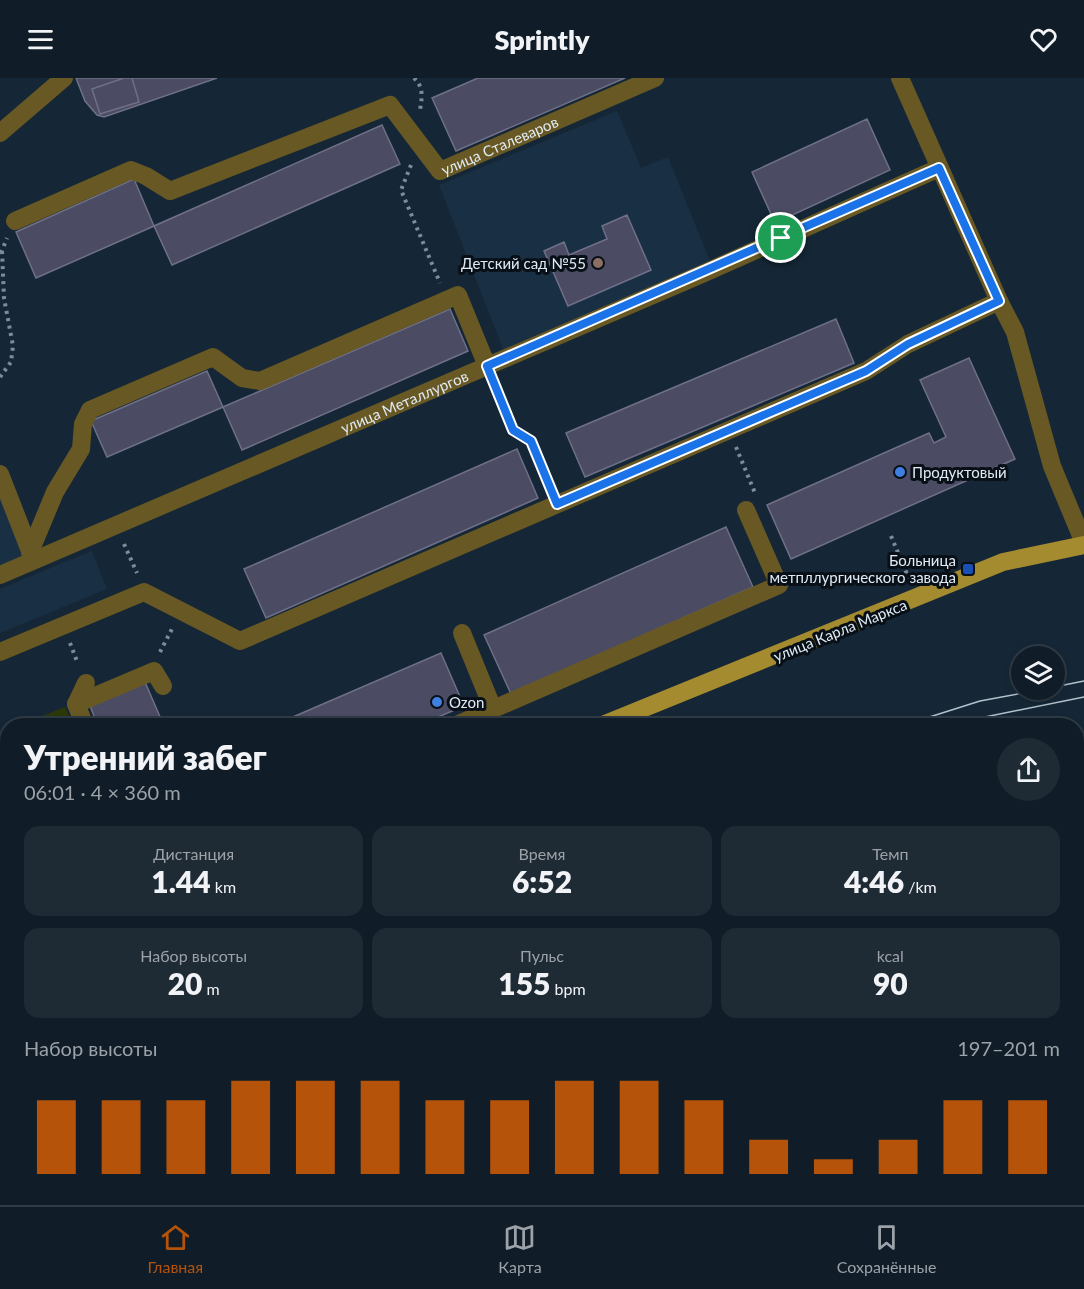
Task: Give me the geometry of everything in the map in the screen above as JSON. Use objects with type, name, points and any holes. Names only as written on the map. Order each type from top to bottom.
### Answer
[{"type":"main road","name":"улица Карла Маркса","points":[[620,718],[917,599],[1003,562],[1084,544]]},
{"type":"street","points":[[0,133],[64,78]]},
{"type":"street","name":"улица Сталеваров","points":[[15,221],[131,170],[146,176],[170,191],[390,105],[440,171],[655,78]]},
{"type":"street","points":[[900,78],[999,301],[1016,332],[1052,466],[1084,544]]},
{"type":"street","name":"улица Металлургов","points":[[0,575],[32,556],[116,524],[487,366],[939,168]]},
{"type":"street","points":[[32,556],[55,492],[81,449],[83,424],[90,410],[213,357],[242,378],[260,381],[458,295],[487,366]]},
{"type":"street","points":[[0,652],[144,592],[240,640],[866,371],[908,344],[999,301]]},
{"type":"street","points":[[0,474],[32,556]]},
{"type":"street","points":[[472,718],[779,585],[753,506]]},
{"type":"street","points":[[462,633],[493,709]]},
{"type":"street","points":[[76,704],[158,679]]},
{"type":"street","points":[[82,718],[76,704],[86,683]]},
{"type":"path","points":[[401,189],[435,271]]},
{"type":"path","points":[[0,377],[10,362],[13,346],[4,298],[2,251]]},
{"type":"path","points":[[487,366],[513,430],[531,441],[557,504]]},
{"type":"path","points":[[729,430],[753,506]]},
{"type":"path","points":[[116,524],[139,579]]},
{"type":"path","points":[[891,536],[917,599]]},
{"type":"path","points":[[158,679],[165,639],[184,612]]},
{"type":"path","points":[[63,626],[86,683]]},
{"type":"shaded area","points":[[617,111],[641,168],[668,157],[711,264],[504,351],[439,185]]},
{"type":"shaded area","points":[[0,497],[24,557],[0,568]]},
{"type":"shaded area","points":[[92,551],[107,589],[0,633],[0,589]]},
{"type":"green space","points":[[65,707],[70,718],[37,718]]},
{"type":"building","points":[[76,78],[217,78],[104,117],[97,115],[85,101]]},
{"type":"building","points":[[124,78],[132,78],[139,102],[100,114],[92,89]]},
{"type":"building","points":[[478,78],[625,78],[456,151],[432,98]]},
{"type":"building","points":[[867,119],[890,170],[775,223],[752,172]]},
{"type":"building","points":[[382,125],[400,164],[172,265],[154,226]]},
{"type":"building","points":[[134,179],[154,226],[36,278],[16,232]]},
{"type":"building","name":"Детский сад №55","points":[[627,215],[651,270],[568,306],[544,251],[564,242],[569,255],[607,239],[602,226]]},
{"type":"building","points":[[450,309],[468,351],[242,450],[223,407]]},
{"type":"building","points":[[836,319],[854,363],[585,477],[566,433]]},
{"type":"building","points":[[969,358],[1015,459],[791,559],[767,505],[929,433],[934,443],[946,437],[920,380]]},
{"type":"building","points":[[207,371],[223,407],[107,457],[91,421]]},
{"type":"building","points":[[517,449],[538,498],[266,618],[244,569]]},
{"type":"building","points":[[726,527],[753,587],[511,694],[484,635]]},
{"type":"building","points":[[441,653],[464,706],[436,718],[291,718]]},
{"type":"building","points":[[145,682],[161,718],[95,718],[90,706]]},
{"type":"tram line","points":[[1065,685],[1084,681]]},
{"type":"tram line","points":[[926,718],[980,701],[1011,695]]},
{"type":"tram line","points":[[980,718],[1084,697]]},
{"type":"place","name":"Детский сад №55","points":[[598,263]]},
{"type":"place","name":"Продуктовый","points":[[900,472]]},
{"type":"place","name":"Больница метпллургического завода","points":[[968,569]]},
{"type":"place","name":"Ozon","points":[[437,702]]},
{"type":"route","points":[[939,168],[999,301],[908,344],[866,371],[557,504],[531,441],[513,430],[487,366],[781,238],[939,168]]}]
